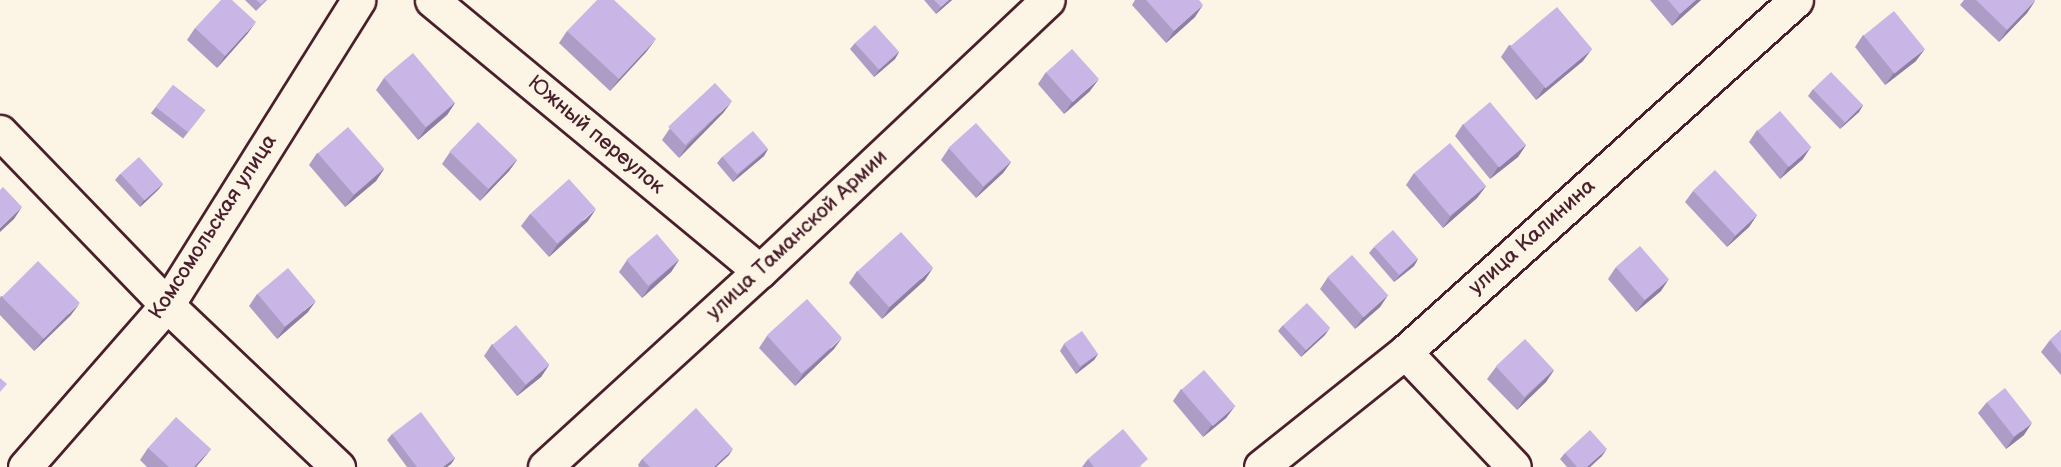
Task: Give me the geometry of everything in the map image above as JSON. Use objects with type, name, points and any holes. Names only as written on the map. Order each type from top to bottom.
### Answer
[{"type":"street","name":"Комсомольская улица","points":[[25,467],[168,304],[358,0]]},
{"type":"street","name":"Южный переулок","points":[[432,0],[760,271]]},
{"type":"street","name":"улица Таманской Армии","points":[[544,467],[760,271],[1048,0]]},
{"type":"street","name":"улица Калинина","points":[[1261,467],[1405,352],[1796,0]]},
{"type":"street","points":[[0,132],[168,304],[338,467]]},
{"type":"street","points":[[1405,352],[1514,467]]},
{"type":"building","points":[[221,0],[232,0],[256,22],[225,56],[195,28]]},
{"type":"building","points":[[597,0],[614,0],[656,39],[619,79],[567,31]]},
{"type":"building","points":[[934,0],[949,0],[941,7]]},
{"type":"building","points":[[1146,0],[1199,0],[1203,5],[1174,31]]},
{"type":"building","points":[[1668,0],[1696,0],[1680,14]]},
{"type":"building","points":[[1976,0],[2034,0],[2035,1],[2007,30]]},
{"type":"building","points":[[1557,7],[1592,49],[1546,88],[1510,46]]},
{"type":"building","points":[[1894,11],[1925,49],[1895,74],[1864,36]]},
{"type":"building","points":[[875,25],[899,52],[879,70],[855,43]]},
{"type":"building","points":[[1072,49],[1099,79],[1073,102],[1046,72]]},
{"type":"building","points":[[413,53],[455,103],[426,127],[384,77]]},
{"type":"building","points":[[1831,72],[1863,105],[1845,122],[1813,89]]},
{"type":"building","points":[[715,83],[732,101],[685,145],[668,127]]},
{"type":"building","points":[[173,85],[205,110],[188,132],[156,107]]},
{"type":"building","points":[[1490,102],[1526,145],[1499,167],[1463,124]]},
{"type":"building","points":[[1780,111],[1811,147],[1789,167],[1757,131]]},
{"type":"building","points":[[478,122],[517,160],[488,189],[450,151]]},
{"type":"building","points":[[976,123],[1011,162],[983,186],[949,148]]},
{"type":"building","points":[[348,127],[384,169],[354,195],[318,153]]},
{"type":"building","points":[[753,131],[768,149],[737,174],[722,157]]},
{"type":"building","points":[[1450,143],[1486,186],[1450,216],[1414,173]]},
{"type":"building","points":[[139,157],[163,184],[145,200],[120,174]]},
{"type":"building","points":[[1715,170],[1757,215],[1735,236],[1693,190]]},
{"type":"building","points":[[569,179],[596,209],[557,244],[530,214]]},
{"type":"building","points":[[3,187],[22,207],[0,228],[0,190]]},
{"type":"building","points":[[1393,230],[1418,259],[1399,275],[1374,246]]},
{"type":"building","points":[[901,232],[933,268],[889,307],[857,271]]},
{"type":"building","points":[[657,234],[679,260],[648,286],[626,260]]},
{"type":"building","points":[[1640,246],[1669,279],[1645,300],[1616,267]]},
{"type":"building","points":[[1352,255],[1388,295],[1364,317],[1327,277]]},
{"type":"building","points":[[38,261],[80,303],[44,339],[2,297]]},
{"type":"building","points":[[288,268],[316,301],[285,327],[257,294]]},
{"type":"building","points":[[807,299],[842,338],[802,374],[767,335]]},
{"type":"building","points":[[1307,303],[1330,328],[1306,350],[1283,326]]},
{"type":"building","points":[[516,325],[549,365],[526,385],[492,345]]},
{"type":"building","points":[[2061,330],[2061,354],[2050,340]]},
{"type":"building","points":[[1082,331],[1098,354],[1080,367],[1064,344]]},
{"type":"building","points":[[1525,339],[1554,370],[1524,397],[1496,366]]},
{"type":"building","points":[[1204,370],[1235,406],[1213,426],[1181,390]]},
{"type":"building","points":[[0,378],[7,384],[0,392]]},
{"type":"building","points":[[2005,388],[2032,423],[2014,437],[1987,402]]},
{"type":"building","points":[[696,408],[733,449],[714,467],[650,467],[642,459]]},
{"type":"building","points":[[421,412],[455,458],[443,467],[417,467],[392,434]]},
{"type":"building","points":[[176,417],[211,449],[194,467],[169,467],[148,448]]},
{"type":"building","points":[[1123,429],[1148,459],[1139,467],[1094,467],[1088,459]]},
{"type":"building","points":[[1590,430],[1607,449],[1587,467],[1577,467],[1565,453]]}]
